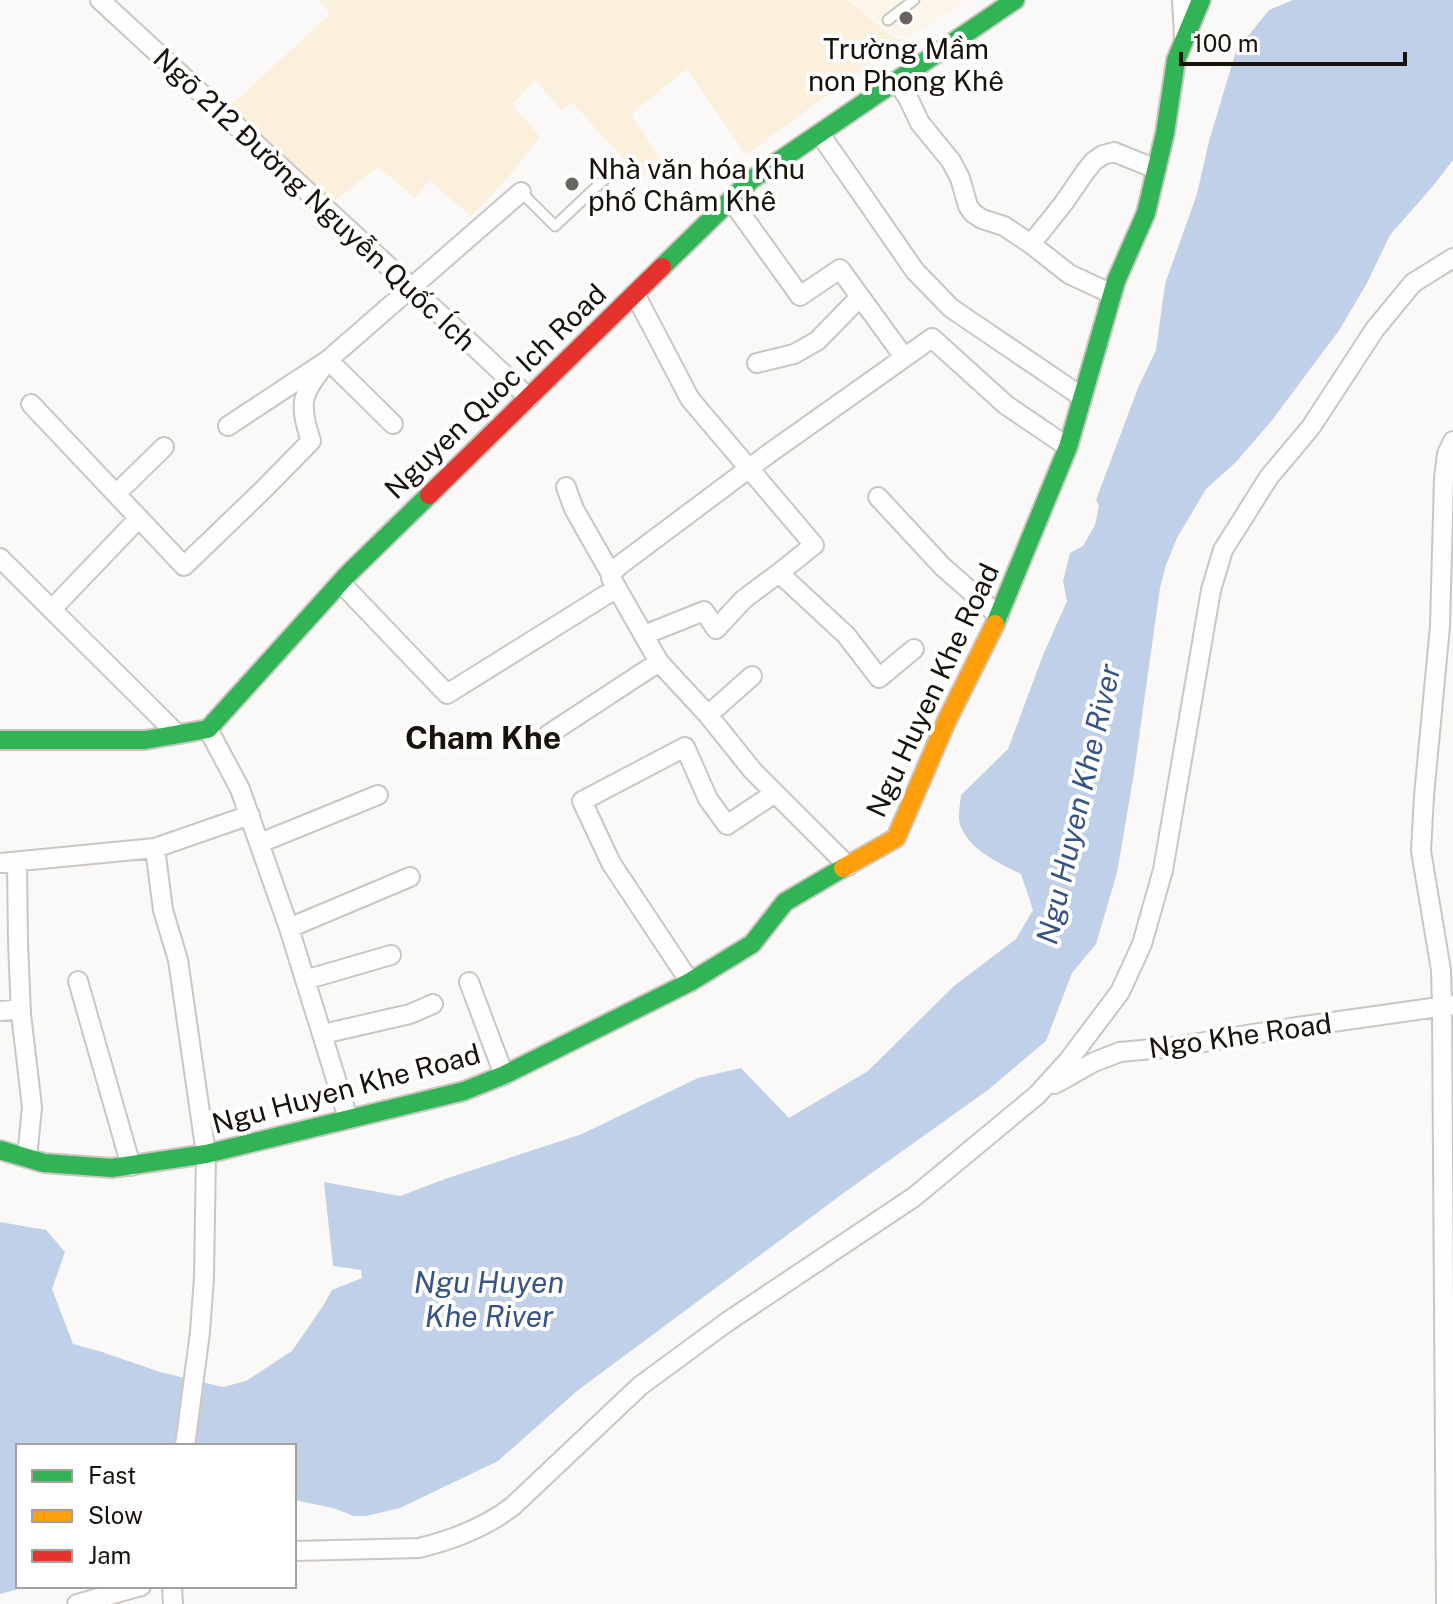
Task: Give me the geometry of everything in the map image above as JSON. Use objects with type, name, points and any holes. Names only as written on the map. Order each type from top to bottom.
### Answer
[{"type":"street","name":"Ngõ 212 Đường Nguyễn Quốc Ích","points":[[100,0],[529,398]]},
{"type":"street","points":[[1182,0],[1185,39]]},
{"type":"street","name":"Ngu Huyen Khe Road","points":[[0,1150],[44,1163],[112,1168],[131,1166],[206,1154],[464,1091],[504,1075],[690,982],[752,944],[785,902],[896,838],[947,720],[999,616],[1068,447],[1116,281],[1146,213],[1165,133],[1176,60],[1201,0]]},
{"type":"street","name":"Nguyen Quoc Ich Road","points":[[208,729],[341,583],[751,180],[1011,1]]},
{"type":"street","points":[[897,81],[920,123],[951,161],[973,213],[1004,226],[1069,274],[1112,294]]},
{"type":"street","points":[[820,134],[915,271],[951,308],[1082,397]]},
{"type":"street","points":[[1031,244],[1085,172],[1103,155],[1114,152],[1156,169]]},
{"type":"street","points":[[228,426],[328,360],[521,192]]},
{"type":"street","points":[[731,200],[800,296],[840,269],[904,357]]},
{"type":"street","points":[[296,1551],[419,1548],[438,1544],[497,1518],[640,1386],[727,1322],[914,1197],[1037,1095],[1068,1061],[1120,992],[1142,944],[1163,870],[1211,590],[1223,550],[1269,477],[1311,427],[1393,305],[1413,283],[1453,258]]},
{"type":"street","points":[[635,294],[690,399],[814,545],[744,599],[716,629],[704,611],[644,635]]},
{"type":"street","points":[[757,363],[794,354],[817,341],[860,297]]},
{"type":"street","points":[[341,583],[447,694],[614,581],[620,565],[932,338],[1006,405],[1068,447]]},
{"type":"street","points":[[328,360],[393,424]]},
{"type":"street","points":[[31,404],[184,566],[311,441],[305,421],[304,398],[308,387],[328,360]]},
{"type":"street","points":[[1446,1604],[1448,1005],[1421,851],[1440,626],[1444,478],[1447,454],[1453,441]]},
{"type":"street","points":[[116,494],[164,447]]},
{"type":"street","points":[[566,487],[574,509],[659,662],[708,715],[753,771],[848,866]]},
{"type":"street","points":[[878,497],[943,567],[999,616]]},
{"type":"street","points":[[52,609],[139,518]]},
{"type":"street","points":[[0,558],[177,734]]},
{"type":"street","points":[[779,573],[846,635],[879,678],[914,649]]},
{"type":"street","points":[[549,734],[659,662]]},
{"type":"street","points":[[708,715],[752,676]]},
{"type":"street","points":[[0,740],[145,740],[208,729],[240,789],[250,815],[348,1118]]},
{"type":"street","points":[[690,982],[611,863],[582,801],[685,747],[708,799],[727,825],[775,793]]},
{"type":"street","points":[[260,843],[378,795]]},
{"type":"street","points":[[27,1158],[32,1107],[8,862],[155,848],[250,815]]},
{"type":"street","points":[[155,848],[163,910],[178,960],[206,1154],[204,1277],[185,1444]]},
{"type":"street","points":[[289,928],[410,877]]},
{"type":"street","points":[[305,980],[391,955]]},
{"type":"street","points":[[78,981],[131,1166]]},
{"type":"street","points":[[469,982],[504,1075]]},
{"type":"street","points":[[323,1034],[410,1014],[433,1004]]},
{"type":"street","name":"Ngo Khe Road","points":[[1037,1095],[1094,1062],[1120,1052],[1174,1047],[1448,1005]]},
{"type":"street","points":[[0,1011],[21,1009]]},
{"type":"street","points":[[77,1604],[134,1588]]},
{"type":"lane","points":[[888,20],[914,0]]},
{"type":"lane","points":[[521,192],[555,226],[609,175]]},
{"type":"shaded area","points":[[319,0],[849,0],[892,37],[903,39],[746,155],[687,69],[631,114],[661,160],[640,178],[572,102],[562,111],[535,80],[512,104],[540,137],[506,180],[471,216],[429,180],[415,198],[378,167],[329,205],[225,111],[330,14]]},
{"type":"shaded area","name":"Trường Mầm non Phong Khê","points":[[852,0],[966,0],[910,37],[893,35]]},
{"type":"water","name":"Ngu Huyen Khe River","points":[[1293,0],[1453,0],[1453,160],[1390,235],[1340,329],[1273,419],[1236,462],[1206,489],[1177,538],[1160,588],[1117,873],[1096,944],[1072,973],[1046,1041],[988,1090],[577,1391],[498,1461],[400,1508],[354,1516],[296,1500],[296,1444],[16,1444],[16,1588],[22,1588],[0,1594],[0,1222],[46,1230],[65,1252],[52,1289],[73,1344],[160,1372],[223,1387],[246,1381],[292,1351],[332,1290],[362,1278],[361,1270],[333,1266],[324,1182],[400,1196],[582,1134],[698,1078],[741,1068],[789,1118],[868,1071],[954,986],[1016,939],[1033,910],[1021,874],[986,855],[972,843],[959,820],[961,795],[1008,749],[1067,601],[1063,581],[1070,553],[1083,546],[1095,525],[1099,506],[1096,500],[1138,388],[1156,350],[1165,284],[1197,194],[1236,51],[1269,10]]},
{"type":"traffic: fast","points":[[662,267],[751,180],[1015,0]]},
{"type":"traffic: fast","points":[[995,624],[1068,447],[1116,281],[1146,213],[1165,133],[1176,60],[1201,0]]},
{"type":"traffic: fast","points":[[0,740],[145,740],[208,729],[348,574],[429,495]]},
{"type":"traffic: fast","points":[[0,1150],[44,1163],[112,1168],[206,1154],[464,1091],[504,1075],[690,982],[752,944],[785,902],[843,868]]},
{"type":"traffic: slow","points":[[843,868],[896,838],[947,720],[995,624]]},
{"type":"traffic: jam","points":[[429,495],[662,267]]},
{"type":"place","name":"Trường Mầm non Phong Khê","points":[[906,18]]},
{"type":"place","name":"Nhà văn hóa Khu phố Châm Khê","points":[[572,184]]},
{"type":"district","name":"Cham Khe","points":[[483,737]]}]
